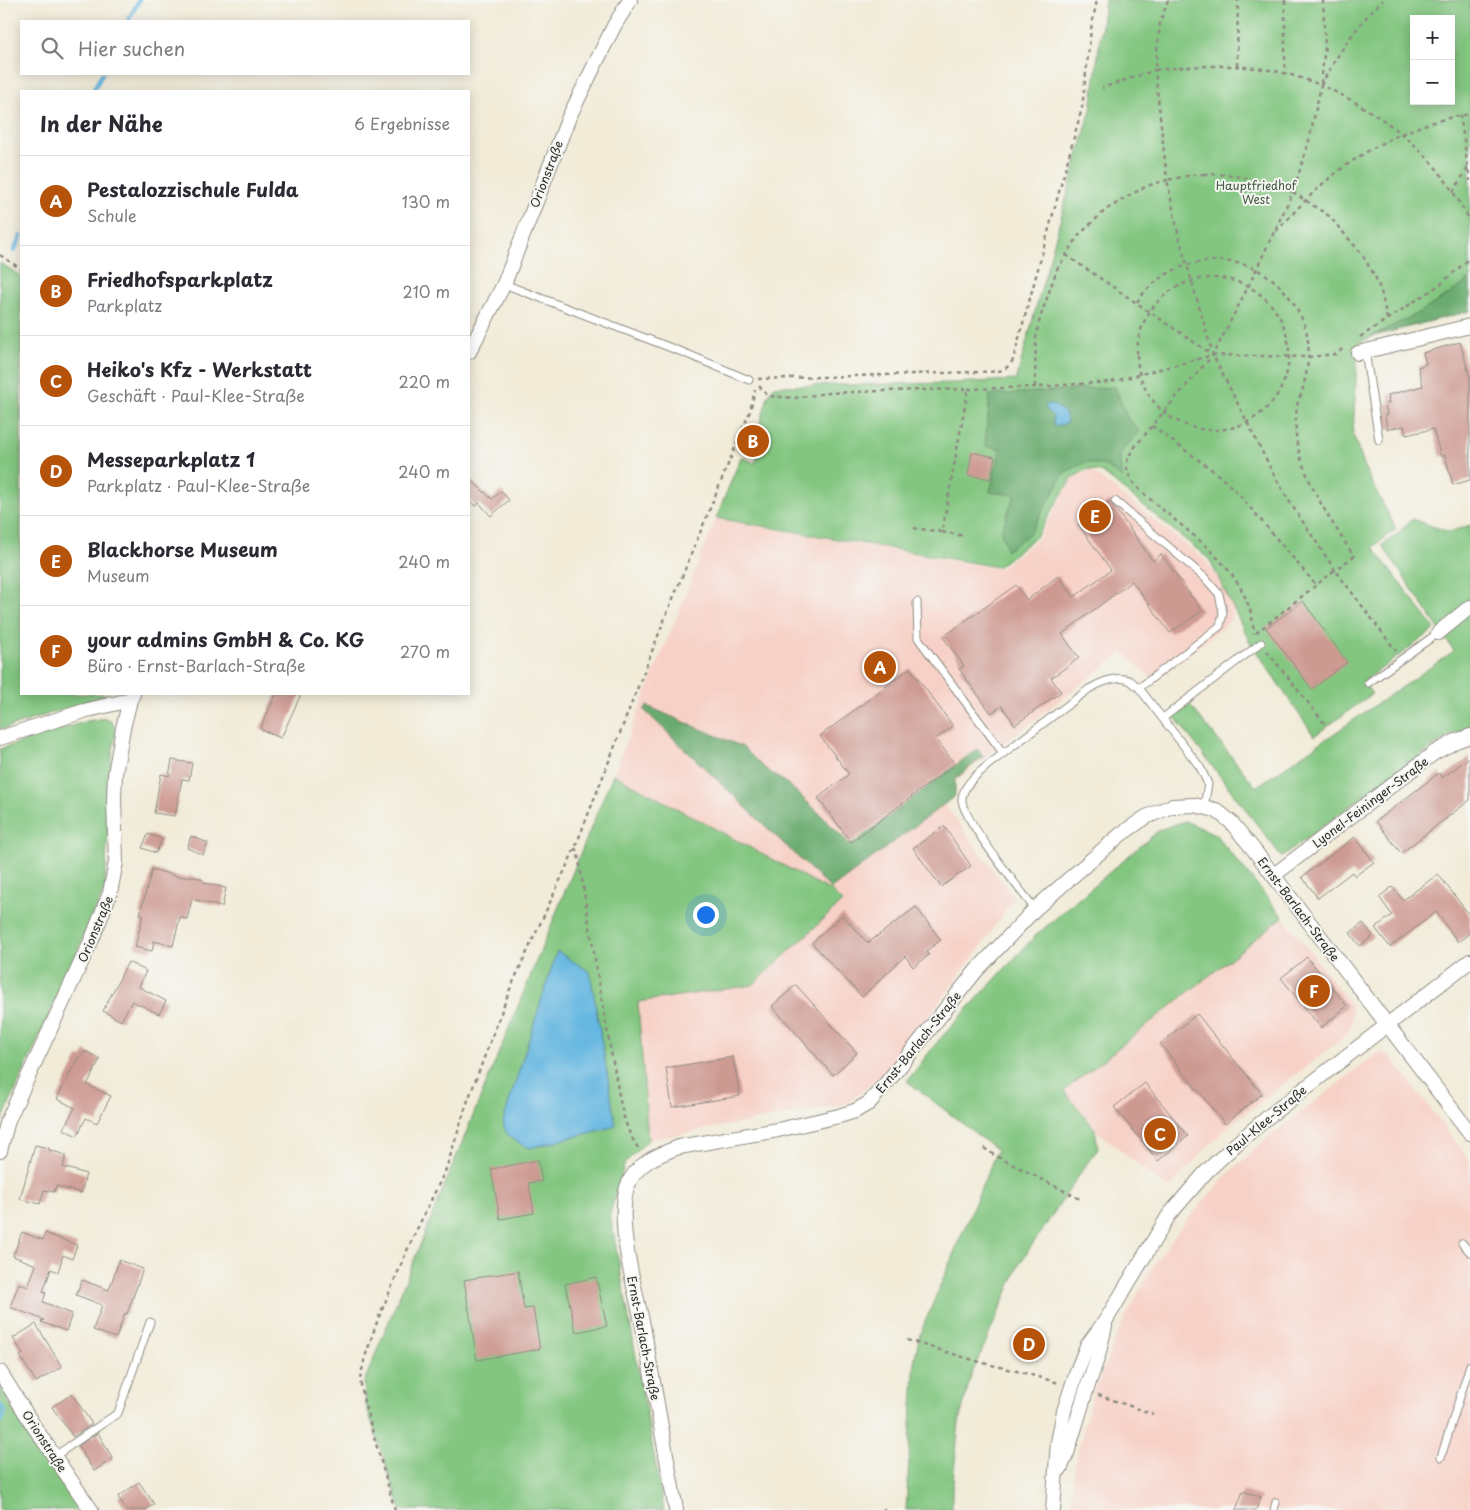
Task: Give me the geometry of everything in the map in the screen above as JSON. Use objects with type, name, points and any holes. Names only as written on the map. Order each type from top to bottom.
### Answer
[{"type":"street","name":"Orionstraße","points":[[470,350],[504,284],[568,117],[614,26],[630,0]]},
{"type":"street","points":[[1358,349],[1470,326]]},
{"type":"street","points":[[1438,633],[1470,608]]},
{"type":"street","name":"Orionstraße","points":[[0,1150],[12,1112],[92,939],[110,893],[116,862],[115,774],[123,728],[132,697]]},
{"type":"street","points":[[0,738],[132,697]]},
{"type":"street","name":"Lyonel-Feininger-Straße","points":[[1274,875],[1434,753],[1470,736]]},
{"type":"street","name":"Ernst-Barlach-Straße","points":[[676,1510],[625,1238],[624,1205],[627,1188],[632,1176],[647,1161],[678,1146],[787,1128],[855,1111],[869,1102],[976,971],[1035,910],[1120,835],[1146,817],[1172,806],[1194,805],[1216,810],[1232,822],[1470,1133]]},
{"type":"street","name":"Paul-Klee-Straße","points":[[1053,1510],[1056,1477],[1067,1453],[1098,1356],[1106,1320],[1169,1215],[1206,1172],[1236,1144],[1268,1117],[1470,961]]},
{"type":"street","name":"Orionstraße","points":[[0,1372],[35,1428],[92,1510]]},
{"type":"lane","points":[[504,284],[753,381]]},
{"type":"lane","points":[[1358,349],[1379,440]]},
{"type":"lane","points":[[1115,501],[1204,577],[1219,594],[1223,613],[1220,626],[1139,688]]},
{"type":"lane","points":[[917,602],[918,638],[1003,753]]},
{"type":"lane","points":[[1368,683],[1438,633]]},
{"type":"lane","points":[[1163,718],[1261,643]]},
{"type":"lane","points":[[1035,910],[976,830],[964,810],[962,797],[974,778],[1003,753],[1089,689],[1114,678],[1130,680],[1139,688],[1200,767],[1208,784],[1204,807]]},
{"type":"lane","points":[[1462,1243],[1470,1252]]},
{"type":"lane","points":[[55,1456],[118,1413],[150,1322]]},
{"type":"lane","points":[[1441,1457],[1470,1365]]},
{"type":"path","points":[[753,381],[976,372],[1005,370],[1009,366],[1013,360],[1082,108],[1091,28],[1097,0]]},
{"type":"path","points":[[1168,0],[1160,23],[1155,70],[1167,180],[1179,237],[1213,355],[1285,494],[1335,570],[1402,658]]},
{"type":"path","points":[[1238,0],[1238,66]]},
{"type":"path","points":[[1285,0],[1285,73]]},
{"type":"path","points":[[1323,0],[1325,46],[1321,85],[1309,141],[1293,192],[1213,355],[1152,426],[1130,455],[1126,468],[1134,484],[1214,554],[1234,577],[1247,600],[1255,634],[1325,724]]},
{"type":"path","points":[[1321,85],[1343,47],[1383,0]]},
{"type":"path","points":[[1102,88],[1155,70],[1197,66],[1238,66],[1285,73],[1321,85],[1370,110],[1401,134],[1428,160],[1453,192],[1470,220]]},
{"type":"path","points":[[1273,234],[1330,177],[1365,152],[1401,134],[1430,123],[1470,114]]},
{"type":"path","points":[[1460,115],[1470,181]]},
{"type":"path","points":[[1453,192],[1468,168]]},
{"type":"path","points":[[1035,387],[1035,352],[1040,318],[1057,268],[1079,235],[1107,209],[1147,186],[1187,176],[1229,174],[1269,183],[1293,192],[1330,216],[1369,264],[1381,291],[1387,319]]},
{"type":"path","points":[[0,255],[20,268]]},
{"type":"path","points":[[1066,255],[1213,355]]},
{"type":"path","points":[[1357,339],[1441,284],[1470,258]]},
{"type":"path","points":[[1137,302],[1150,286],[1160,278],[1187,266],[1201,262],[1218,261],[1236,264],[1256,270],[1269,277],[1282,288],[1297,309],[1307,332],[1308,357],[1303,390],[1297,406],[1297,444],[1316,496],[1354,556],[1316,584],[1255,634]]},
{"type":"path","points":[[1228,280],[1248,287],[1266,299],[1280,319],[1288,339],[1289,357],[1283,382],[1274,398],[1263,410],[1247,422],[1225,428],[1208,429],[1192,427],[1177,421],[1164,412],[1152,398],[1140,374],[1138,342],[1145,321],[1150,312],[1167,294],[1181,285],[1192,281],[1228,280]]},
{"type":"path","points":[[753,381],[768,396],[794,398],[882,391],[1035,387],[1111,382],[1213,355],[1308,357],[1358,349]]},
{"type":"path","points":[[395,1510],[364,1402],[360,1379],[365,1357],[378,1319],[409,1246],[446,1169],[467,1103],[510,989],[575,848],[668,610],[750,411],[753,381]]},
{"type":"path","points":[[942,532],[968,389]]},
{"type":"path","points":[[1152,426],[1215,472],[1238,492],[1316,584]]},
{"type":"path","points":[[1089,511],[1084,507],[1088,505],[1093,513]]},
{"type":"path","points":[[914,528],[966,536]]},
{"type":"path","points":[[575,848],[578,854],[624,1120],[634,1142],[647,1161]]},
{"type":"path","points":[[984,1148],[1082,1200]]},
{"type":"path","points":[[907,1340],[1066,1385]]},
{"type":"path","points":[[1093,1393],[1153,1414]]},
{"type":"shaded area","points":[[1090,470],[1204,559],[1234,600],[1232,619],[1155,681],[1123,652],[956,780],[944,804],[1014,898],[981,947],[888,1070],[847,1104],[648,1140],[638,1002],[753,985],[831,891],[613,774],[716,519],[999,569],[1038,539],[1073,478]]},
{"type":"shaded area","points":[[1283,917],[1347,999],[1352,1009],[1349,1031],[1341,1040],[1222,1132],[1168,1189],[1095,1129],[1064,1091]]},
{"type":"shaded area","points":[[1383,1053],[1391,1057],[1470,1161],[1470,1510],[1069,1510],[1077,1454],[1093,1393],[1124,1319],[1153,1266],[1186,1221],[1226,1176],[1266,1139],[1370,1059],[1377,1054]]},
{"type":"green space","name":"Hauptfriedhof West","points":[[1105,0],[1470,0],[1470,279],[1457,289],[1402,322],[1358,343],[1353,434],[1367,473],[1396,529],[1373,547],[1435,629],[1363,682],[1372,694],[1314,736],[1251,644],[1209,559],[1103,473],[1088,469],[1072,478],[1036,537],[997,567],[716,518],[741,457],[755,463],[768,428],[760,424],[768,396],[774,386],[1016,380],[1091,109]]},
{"type":"green space","points":[[0,263],[20,275],[20,695],[107,695],[0,730]]},
{"type":"green space","points":[[1470,279],[1470,311],[1370,337],[1434,304]]},
{"type":"green space","points":[[1115,387],[1127,417],[1139,431],[1120,456],[1123,478],[1106,466],[1087,462],[1065,472],[1030,533],[1007,550],[1001,531],[1015,495],[990,492],[1001,449],[985,446],[990,395]]},
{"type":"green space","points":[[1412,519],[1449,532],[1470,525],[1470,730],[1455,733],[1402,767],[1282,857],[1173,715],[1190,705],[1256,787],[1454,651],[1382,545],[1396,535]]},
{"type":"green space","points":[[647,706],[743,747],[763,767],[789,785],[851,845],[977,749],[984,756],[955,779],[955,796],[831,889],[644,710]]},
{"type":"green space","points":[[105,718],[112,722],[116,731],[111,761],[105,889],[0,1125],[0,749],[87,721]]},
{"type":"green space","points":[[613,774],[831,891],[842,902],[753,985],[638,1002],[648,1140],[625,1163],[610,1214],[664,1510],[401,1510],[366,1405],[364,1382]]},
{"type":"green space","points":[[1185,821],[1215,834],[1283,917],[1064,1091],[1095,1129],[1098,1149],[1020,1263],[971,1376],[959,1422],[952,1491],[952,1510],[906,1510],[915,1357],[920,1334],[997,1150],[907,1081],[938,1041],[1035,936],[1159,830]]},
{"type":"green space","points":[[0,1386],[35,1450],[82,1510],[0,1510]]},
{"type":"water","points":[[1048,404],[1061,410],[1067,422],[1055,426],[1053,416],[1046,409]]},
{"type":"water","points":[[557,951],[590,972],[616,1126],[531,1148],[512,1139],[504,1127],[503,1121]]},
{"type":"building","points":[[1460,342],[1470,378],[1470,480],[1453,485],[1445,455],[1441,457],[1433,429],[1406,435],[1404,426],[1387,429],[1385,404],[1389,403],[1388,395],[1423,386],[1418,367],[1426,364],[1423,353]]},
{"type":"building","points":[[972,452],[995,457],[991,479],[968,475]]},
{"type":"building","points":[[470,479],[492,499],[501,491],[509,500],[491,516],[479,503],[476,506],[470,501]]},
{"type":"building","points":[[1110,501],[1153,561],[1161,554],[1202,611],[1170,633],[1132,581],[1062,634],[1079,658],[1051,678],[1061,692],[1015,725],[1002,706],[991,713],[959,669],[964,666],[943,637],[1016,585],[1027,600],[1058,576],[1074,597],[1111,570],[1078,524]]},
{"type":"building","points":[[1303,601],[1347,662],[1312,689],[1266,628]]},
{"type":"building","points":[[910,668],[953,726],[936,739],[955,764],[851,842],[818,798],[849,774],[820,736]]},
{"type":"building","points":[[276,695],[301,695],[281,738],[260,729]]},
{"type":"building","points":[[1470,757],[1470,800],[1401,853],[1376,821],[1439,773],[1442,778]]},
{"type":"building","points":[[172,760],[192,763],[189,780],[182,779],[175,816],[154,813],[161,774],[169,776]]},
{"type":"building","points":[[944,826],[971,866],[941,887],[913,848]]},
{"type":"building","points":[[148,834],[162,839],[156,853],[142,848]]},
{"type":"building","points":[[191,836],[208,843],[203,855],[187,848]]},
{"type":"building","points":[[1355,837],[1374,862],[1355,876],[1352,872],[1318,898],[1302,877]]},
{"type":"building","points":[[152,869],[176,876],[191,876],[202,879],[205,883],[226,888],[222,907],[192,899],[187,919],[180,917],[173,946],[154,941],[152,951],[135,947],[143,915],[140,914]]},
{"type":"building","points":[[1438,874],[1470,916],[1470,933],[1458,942],[1436,912],[1390,947],[1375,928],[1392,915],[1379,897],[1392,887],[1403,900]]},
{"type":"building","points":[[916,907],[941,940],[926,951],[929,955],[913,967],[905,956],[862,997],[812,943],[842,915],[868,943]]},
{"type":"building","points":[[1363,923],[1373,936],[1360,946],[1350,933]]},
{"type":"building","points":[[1307,957],[1347,1006],[1321,1028],[1281,978]]},
{"type":"building","points":[[128,962],[146,971],[139,987],[166,1001],[159,1014],[132,1001],[121,1021],[103,1011]]},
{"type":"building","points":[[796,985],[857,1053],[833,1075],[772,1006]]},
{"type":"building","points":[[1197,1014],[1262,1094],[1225,1124],[1160,1044]]},
{"type":"building","points":[[85,1051],[100,1059],[87,1085],[111,1096],[97,1123],[86,1118],[77,1136],[63,1129],[75,1108],[57,1099],[78,1057],[81,1058]]},
{"type":"building","points":[[733,1057],[740,1096],[672,1107],[666,1068]]},
{"type":"building","points":[[1145,1083],[1188,1136],[1158,1161],[1114,1107]]},
{"type":"building","points":[[35,1145],[66,1155],[63,1167],[86,1174],[81,1193],[56,1186],[54,1192],[44,1190],[40,1204],[20,1199]]},
{"type":"building","points":[[538,1160],[542,1181],[529,1183],[534,1213],[500,1219],[491,1169]]},
{"type":"building","points":[[22,1232],[43,1240],[45,1233],[77,1245],[72,1259],[63,1255],[58,1272],[51,1269],[43,1292],[46,1293],[43,1302],[72,1314],[66,1331],[41,1322],[44,1320],[10,1307],[19,1283],[28,1287],[36,1265],[13,1256]]},
{"type":"building","points":[[119,1260],[143,1269],[116,1338],[93,1330],[102,1305],[76,1295],[82,1280],[109,1290]]},
{"type":"building","points":[[518,1271],[524,1309],[533,1308],[540,1349],[477,1360],[464,1280]]},
{"type":"building","points":[[596,1277],[607,1326],[576,1332],[565,1284]]},
{"type":"building","points":[[36,1324],[62,1367],[36,1382],[20,1356],[23,1354],[13,1338]]},
{"type":"building","points":[[72,1394],[92,1424],[73,1437],[52,1407]]},
{"type":"building","points":[[98,1433],[113,1459],[94,1471],[78,1446]]},
{"type":"building","points":[[139,1482],[154,1504],[145,1510],[127,1510],[118,1497]]},
{"type":"building","points":[[1243,1491],[1261,1497],[1256,1510],[1236,1510]]},
{"type":"waterway","points":[[129,20],[139,0]]},
{"type":"waterway","points":[[94,90],[101,75]]},
{"type":"waterway","points":[[14,251],[20,238]]},
{"type":"waterway","points":[[0,1405],[5,1412],[0,1421]]},
{"type":"place","name":"Friedhofsparkplatz","points":[[753,441]]},
{"type":"place","name":"Blackhorse Museum","points":[[1095,516]]},
{"type":"place","name":"Pestalozzischule Fulda","points":[[880,667]]},
{"type":"place","name":"your admins GmbH & Co. KG","points":[[1314,991]]},
{"type":"place","name":"Heiko's Kfz - Werkstatt","points":[[1160,1134]]},
{"type":"place","name":"Messeparkplatz 1","points":[[1029,1344]]}]
